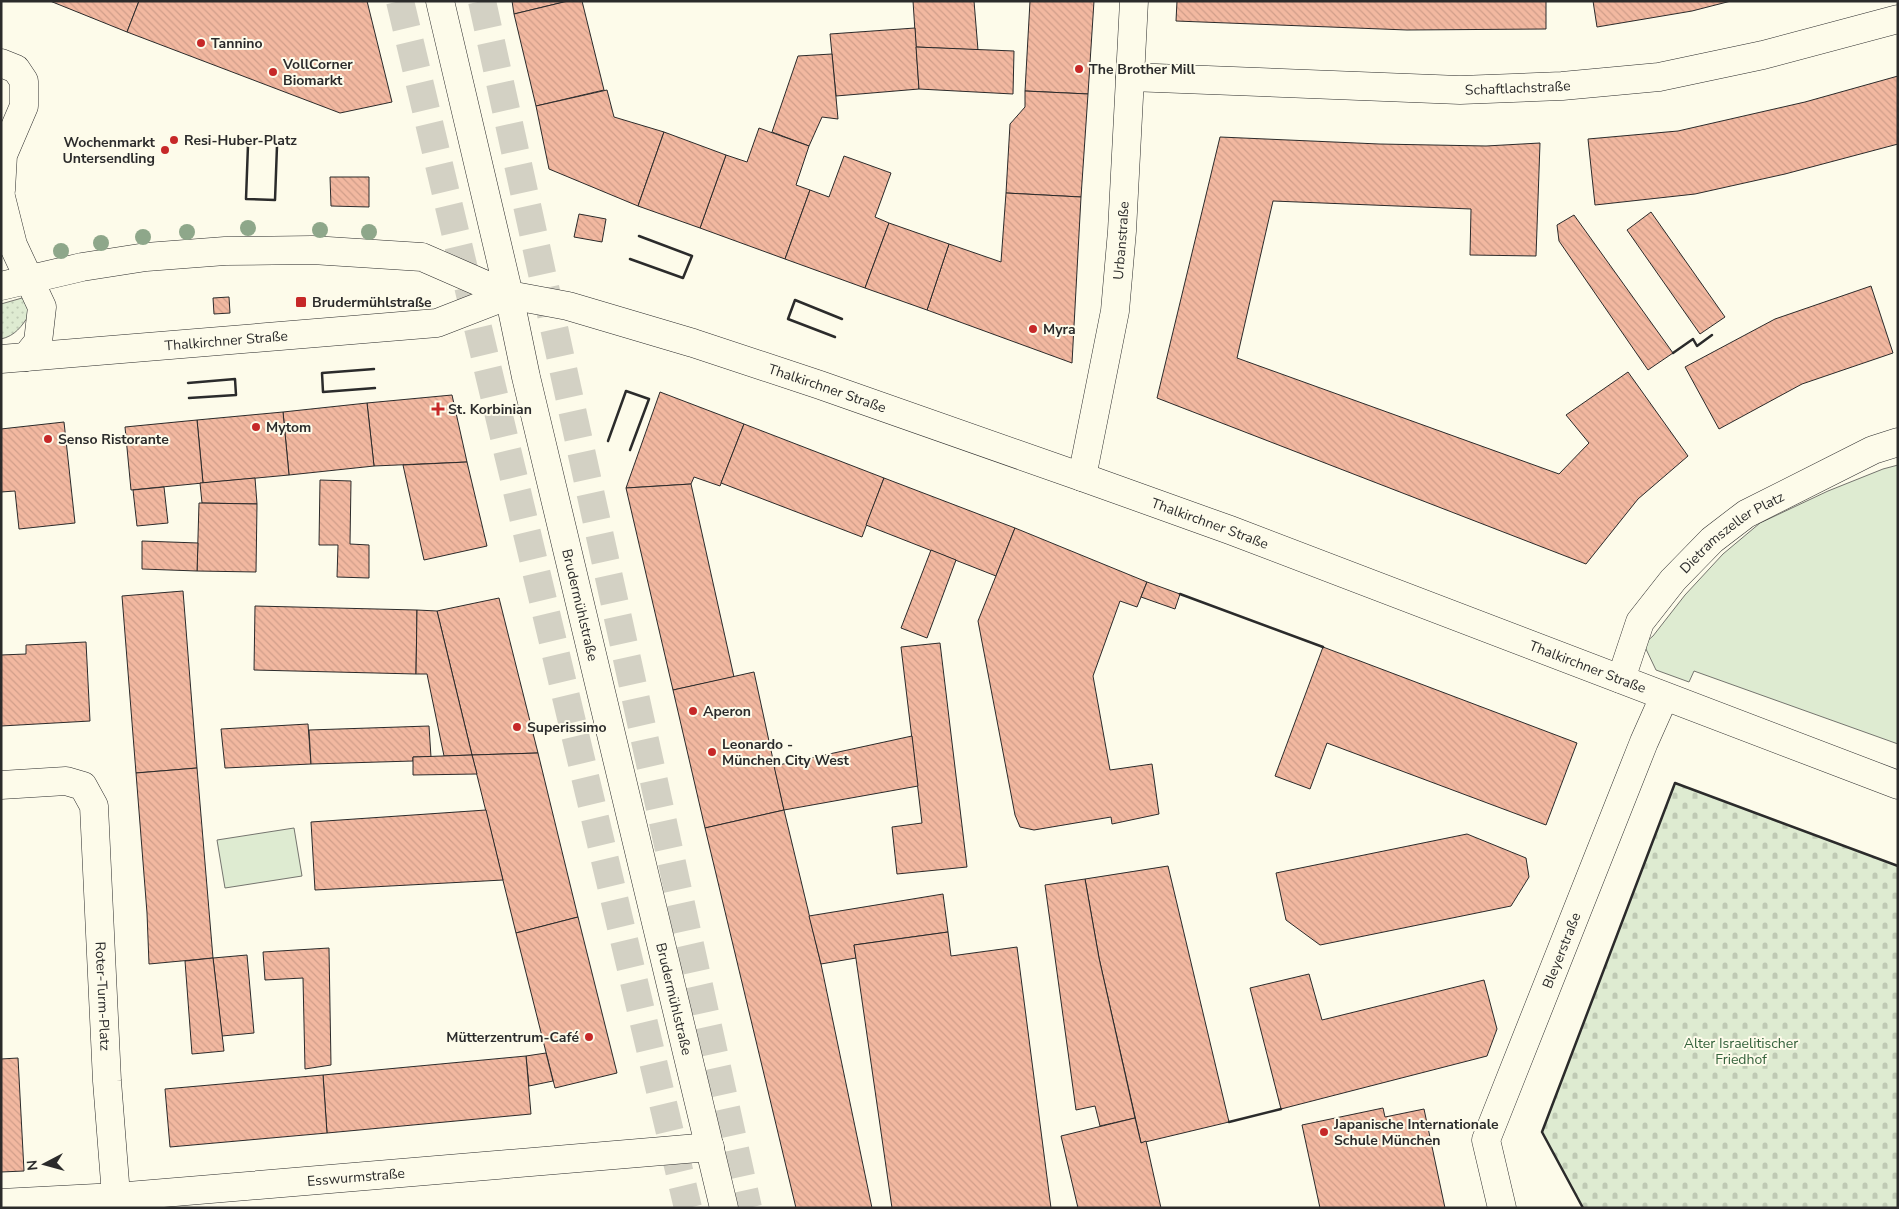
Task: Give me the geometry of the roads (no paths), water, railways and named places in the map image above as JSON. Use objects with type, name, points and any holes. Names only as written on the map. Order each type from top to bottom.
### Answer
[{"type":"street","name":"Brudermühlstraße","points":[[440,1],[509,295],[526,376],[724,1208]]},
{"type":"street","name":"Urbanstraße","points":[[1082,477],[1115,312],[1122,231],[1134,1]]},
{"type":"street","name":"Schaftlachstraße","points":[[1130,77],[1460,90],[1576,84],[1668,75],[1764,55],[1898,19]]},
{"type":"street","points":[[1,63],[16,69],[24,81],[24,106],[4,155],[1,190]]},
{"type":"street","name":"Thalkirchner Straße","points":[[1,197],[13,245],[42,307],[38,342],[14,358]]},
{"type":"street","name":"Thalkirchner Straße","points":[[30,278],[82,267],[146,257],[225,252],[312,250],[422,256],[509,295],[568,306],[693,343],[820,385],[1082,477],[1240,534],[1898,785]]},
{"type":"street","points":[[1,286],[30,278]]},
{"type":"street","name":"Thalkirchner Straße","points":[[14,358],[437,323],[509,295]]},
{"type":"street","name":"Dietramszeller Platz","points":[[1621,679],[1640,622],[1673,580],[1712,540],[1746,514],[1873,450],[1898,442]]},
{"type":"street","name":"Bleyerstraße","points":[[1502,1208],[1486,1140],[1644,742],[1664,697]]},
{"type":"street","name":"Roter-Turm-Platz","points":[[1,785],[66,781],[83,786],[94,806],[106,1081],[116,1202]]},
{"type":"street","name":"Esswurmstraße","points":[[1,1203],[116,1202],[710,1147]]},
{"type":"tunnel","points":[[400,1],[688,1208]]},
{"type":"tunnel","points":[[482,1],[748,1208]]},
{"type":"place","name":"Tannino","points":[[201,43]]},
{"type":"place","name":"The Brother Mill","points":[[1079,69]]},
{"type":"place","name":"VollCorner Biomarkt","points":[[273,72]]},
{"type":"place","name":"Resi-Huber-Platz","points":[[174,140]]},
{"type":"place","name":"Wochenmarkt Untersendling","points":[[165,150]]},
{"type":"place","name":"Brudermühlstraße","points":[[301,302]]},
{"type":"place","name":"Myra","points":[[1033,329]]},
{"type":"place","name":"St. Korbinian","points":[[438,409]]},
{"type":"place","name":"Mytom","points":[[256,427]]},
{"type":"place","name":"Senso Ristorante","points":[[48,439]]},
{"type":"place","name":"Aperon","points":[[693,711]]},
{"type":"place","name":"Superissimo","points":[[517,727]]},
{"type":"place","name":"Leonardo - München City West","points":[[712,752]]},
{"type":"place","name":"Mütterzentrum-Café","points":[[589,1037]]},
{"type":"place","name":"Japanische Internationale Schule München","points":[[1324,1132]]},
{"type":"park label","name":"Alter Israelitischer Friedhof","points":[[1741,1052]]}]
